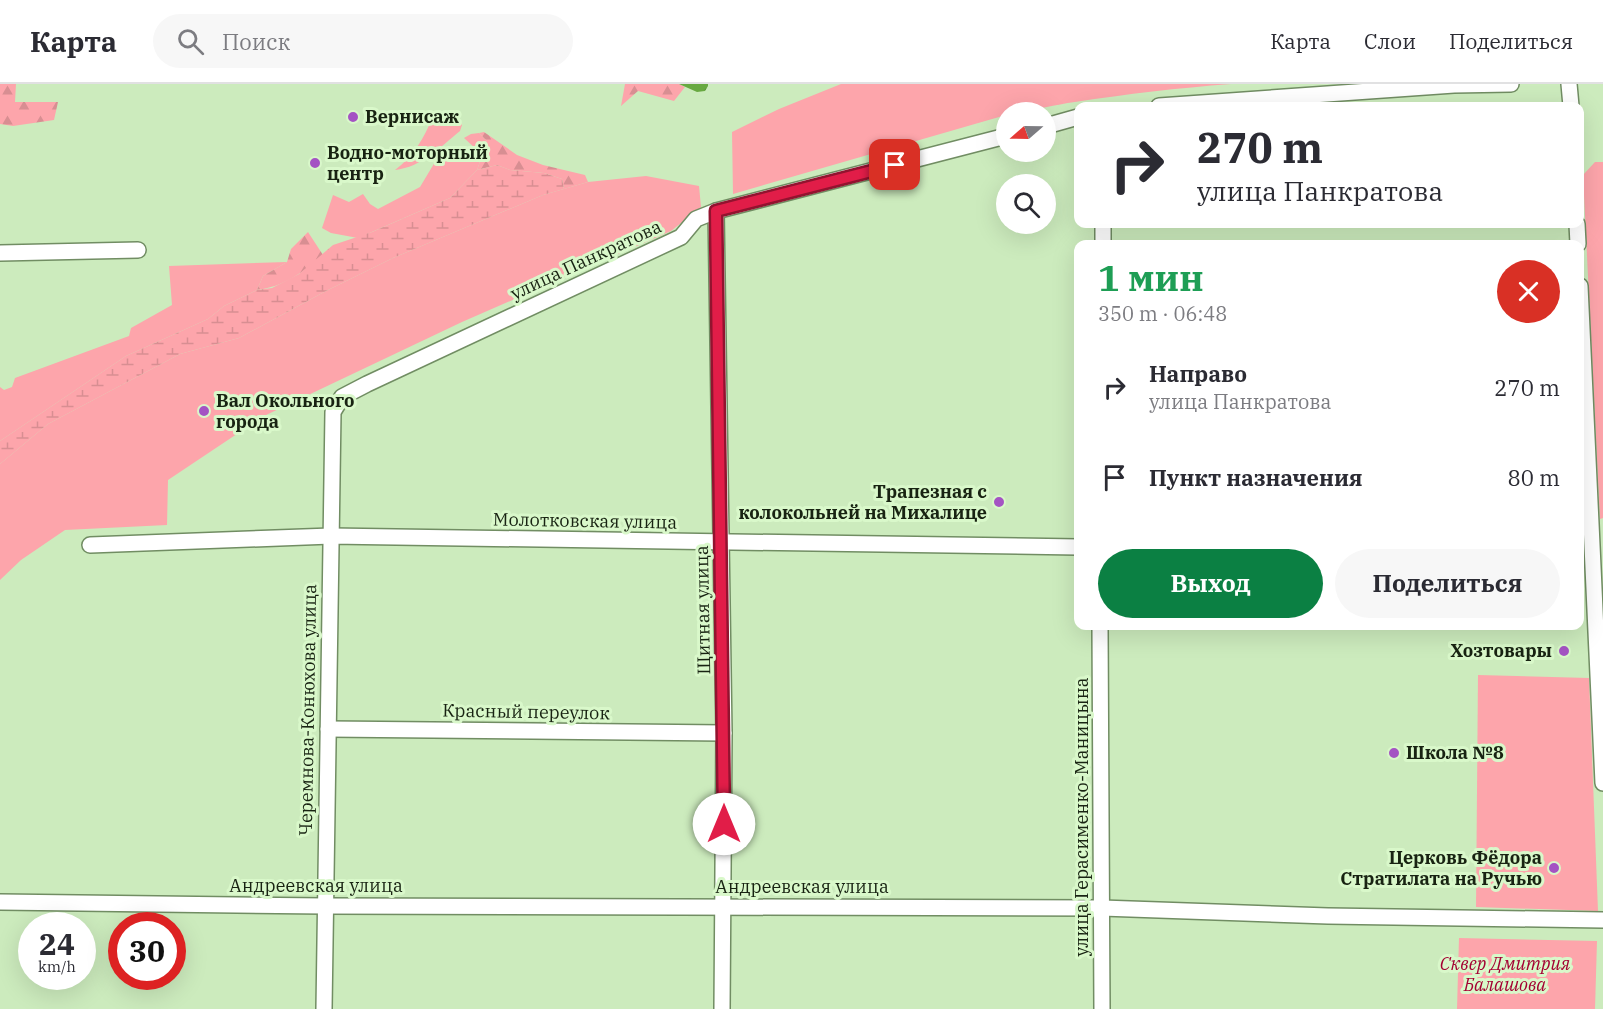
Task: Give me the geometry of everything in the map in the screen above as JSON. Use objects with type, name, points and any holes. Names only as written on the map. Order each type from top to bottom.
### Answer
[{"type":"street","points":[[1215,102],[1454,85],[1511,84]]},
{"type":"street","points":[[1569,84],[1571,102]]},
{"type":"street","points":[[1056,123],[1074,118]]},
{"type":"street","name":"улица Панкратова","points":[[333,412],[342,397],[681,237],[696,219],[716,211],[996,139]]},
{"type":"street","name":"Щитная улица","points":[[716,211],[724,733],[722,1009]]},
{"type":"street","points":[[0,253],[138,250]]},
{"type":"street","points":[[1584,373],[1603,783]]},
{"type":"street","name":"Черемнова-Конюхова улица","points":[[324,1009],[333,412]]},
{"type":"street","name":"Молотковская улица","points":[[90,545],[330,536],[1074,547]]},
{"type":"street","name":"улица Герасименко-Маницына","points":[[1100,630],[1102,1009]]},
{"type":"street","name":"Красный переулок","points":[[328,729],[724,733]]},
{"type":"street","name":"Андреевская улица","points":[[0,902],[325,906],[1102,908],[1328,916],[1603,920]]},
{"type":"green space","points":[[0,84],[16,84],[15,102],[58,102],[54,120],[13,126],[0,124]]},
{"type":"green space","points":[[625,84],[679,84],[685,87],[674,101],[638,91],[621,106]]},
{"type":"green space","points":[[841,84],[1231,84],[1056,105],[1056,102],[996,102],[996,118],[733,194],[732,132],[779,109]]},
{"type":"green space","points":[[432,118],[460,121],[462,125],[460,131],[422,161],[395,170],[417,147]]},
{"type":"green space","points":[[484,132],[517,155],[543,165],[585,175],[588,182],[564,189],[562,179],[544,173],[510,170],[497,165],[477,170],[487,141],[479,133]]},
{"type":"green space","points":[[479,133],[487,141],[477,170],[450,198],[358,238],[331,233],[322,228],[333,195],[349,202],[363,194],[370,204],[378,209],[420,187],[435,162],[455,148],[467,157],[475,148],[464,138]]},
{"type":"green space","points":[[1595,162],[1603,162],[1603,518],[1600,519],[1584,195],[1584,174]]},
{"type":"green space","points":[[497,165],[510,170],[544,173],[562,179],[564,189],[543,195],[393,258],[239,338],[180,354],[48,424],[0,464],[0,441],[126,356],[208,319],[224,306],[257,290],[272,288],[299,274],[333,245],[372,232],[450,198],[477,170]]},
{"type":"green space","points":[[646,176],[699,186],[701,207],[671,231],[462,322],[264,416],[168,480],[167,525],[65,530],[21,560],[0,580],[0,464],[48,424],[180,354],[239,338],[393,258],[543,195],[588,182]]},
{"type":"green space","points":[[308,232],[323,255],[293,278],[276,286],[257,290],[263,276],[287,262],[291,249]]},
{"type":"green space","points":[[287,262],[263,276],[257,290],[224,306],[208,319],[126,356],[0,441],[0,387],[4,390],[12,387],[15,378],[129,336],[131,328],[172,305],[169,266]]},
{"type":"green space","points":[[1478,675],[1589,678],[1598,911],[1476,907]]},
{"type":"green space","name":"Сквер Дмитрия Балашова","points":[[1459,938],[1597,941],[1595,1009],[1457,1009]]},
{"type":"water","points":[[679,84],[708,84],[708,86],[705,91],[697,92]]},
{"type":"place","name":"Вернисаж","points":[[353,117]]},
{"type":"place","name":"Водно-моторный центр","points":[[315,163]]},
{"type":"place","name":"Вал Окольного города","points":[[204,411]]},
{"type":"place","name":"Трапезная с колокольней на Михалице","points":[[999,502]]},
{"type":"place","name":"Хозтовары","points":[[1564,651]]},
{"type":"place","name":"Школа №8","points":[[1394,753]]},
{"type":"place","name":"Церковь Фёдора Стратилата на Ручью","points":[[1554,868]]},
{"type":"route","points":[[724,824],[716,211],[895,165]]}]
